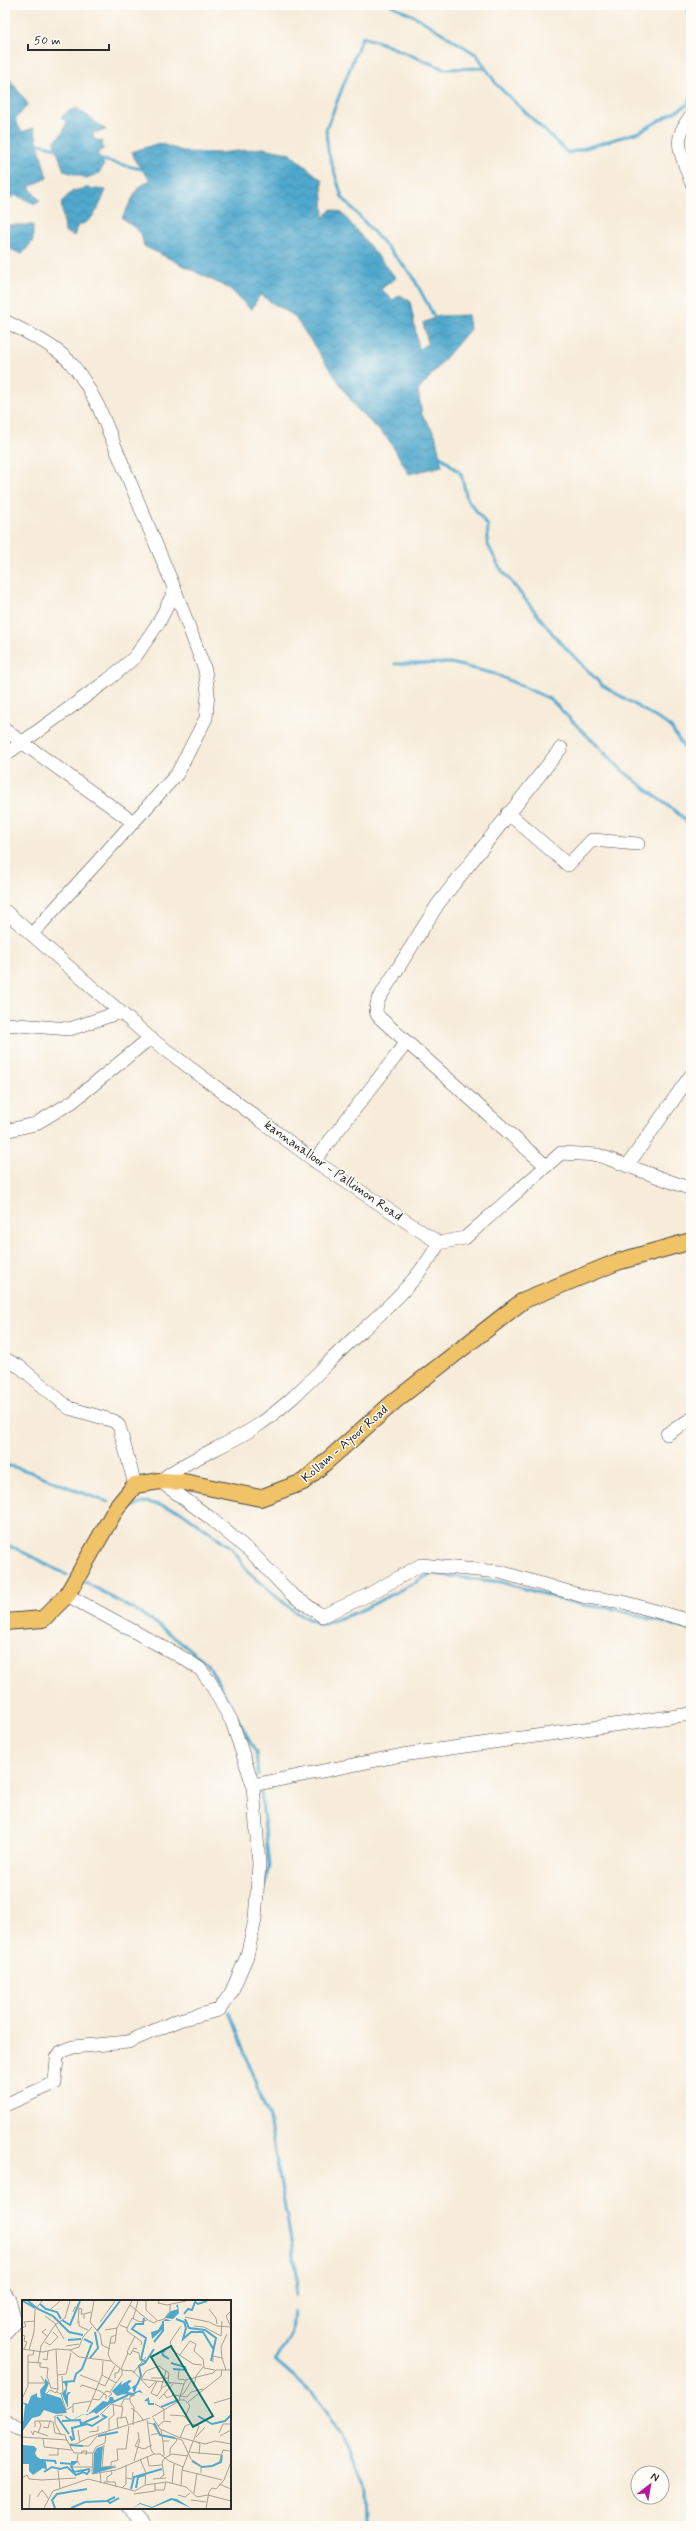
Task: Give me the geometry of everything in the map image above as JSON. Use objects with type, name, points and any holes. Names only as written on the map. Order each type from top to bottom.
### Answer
[{"type":"main road","name":"Kollam - Ayoor Road","points":[[135,1485],[160,1481],[184,1482],[260,1498],[303,1482],[396,1400],[524,1300],[617,1262],[691,1241]]},
{"type":"main road","points":[[5,1622],[43,1619],[67,1595],[117,1507],[135,1485]]},
{"type":"street","points":[[691,116],[678,135],[679,145],[691,182]]},
{"type":"street","points":[[5,321],[34,336],[68,360],[84,380],[99,408],[175,590],[205,670],[208,692],[206,718],[177,774],[32,934]]},
{"type":"street","points":[[5,755],[108,680],[135,657],[159,622],[175,590]]},
{"type":"street","points":[[5,730],[133,822]]},
{"type":"street","points":[[546,1166],[377,1016],[375,1009],[378,1000],[438,904],[508,813],[561,748]]},
{"type":"street","points":[[508,813],[568,865],[592,840],[638,844]]},
{"type":"street","name":"kannanalloor - Pallimon Road","points":[[5,912],[150,1038],[314,1160],[439,1243]]},
{"type":"street","points":[[5,1024],[70,1029],[120,1012]]},
{"type":"street","points":[[5,1131],[35,1124],[72,1102],[150,1038]]},
{"type":"street","points":[[314,1160],[407,1042]]},
{"type":"street","points":[[627,1166],[691,1075]]},
{"type":"street","points":[[691,1189],[598,1155],[561,1153],[465,1238],[439,1243],[429,1260],[398,1298],[353,1339],[307,1387],[256,1427],[187,1462],[160,1481],[226,1530],[253,1554],[291,1594],[322,1616],[366,1596],[421,1565],[500,1572],[586,1597],[623,1602],[691,1621]]},
{"type":"street","points":[[5,1359],[20,1367],[69,1408],[114,1421],[119,1426],[135,1485]]},
{"type":"street","points":[[667,1434],[691,1419]]},
{"type":"street","points":[[5,2105],[55,2083],[57,2058],[61,2052],[74,2047],[128,2042],[179,2020],[212,2013],[225,2004],[247,1956],[255,1920],[259,1864],[253,1785],[232,1722],[210,1682],[200,1669],[183,1658],[67,1595]]},
{"type":"street","points":[[253,1785],[402,1755],[691,1714]]},
{"type":"street","points":[[5,2293],[9,2299],[15,2322],[5,2333]]},
{"type":"street","points":[[8,2423],[22,2431]]},
{"type":"street","points":[[130,2509],[146,2526]]},
{"type":"water","points":[[5,73],[28,104],[15,120],[22,132],[34,128],[47,178],[29,187],[40,201],[35,204],[15,195],[5,203]]},
{"type":"water","points":[[77,108],[106,130],[93,133],[94,139],[102,141],[103,149],[97,153],[104,165],[99,173],[87,178],[64,171],[54,142],[63,132],[67,122],[61,118],[67,112]]},
{"type":"water","points":[[159,143],[185,152],[220,153],[263,148],[289,153],[322,180],[324,218],[331,209],[342,213],[396,278],[381,289],[393,300],[400,295],[410,301],[419,349],[428,343],[423,323],[439,316],[468,315],[470,329],[418,391],[422,415],[435,434],[442,466],[409,474],[389,440],[357,409],[294,316],[260,295],[251,310],[230,289],[144,246],[141,233],[122,218],[138,188],[150,180],[136,162],[132,152]]},
{"type":"water","points":[[86,188],[106,190],[96,212],[89,220],[78,225],[74,236],[65,232],[61,202],[73,191]]},
{"type":"water","points":[[5,223],[8,225],[33,225],[33,241],[22,254],[5,247]]},
{"type":"waterway","points":[[391,5],[418,18],[477,55],[497,85],[568,153],[639,132],[687,105],[691,97]]},
{"type":"waterway","points":[[688,5],[691,26]]},
{"type":"waterway","points":[[436,320],[412,275],[342,197],[328,151],[326,130],[362,37],[379,42],[444,69],[485,68]]},
{"type":"waterway","points":[[36,143],[60,149]]},
{"type":"waterway","points":[[98,159],[145,170]]},
{"type":"waterway","points":[[436,452],[461,474],[467,499],[488,526],[487,543],[500,568],[557,639],[602,685],[670,726],[691,759]]},
{"type":"waterway","points":[[395,664],[451,663],[495,674],[550,699],[623,771],[681,816],[691,827]]},
{"type":"waterway","points":[[5,1465],[31,1472],[109,1502]]},
{"type":"waterway","points":[[131,1507],[147,1502],[179,1510],[232,1548],[248,1572],[295,1612],[320,1625],[358,1612],[431,1574],[501,1582],[582,1605],[611,1608],[691,1630]]},
{"type":"waterway","points":[[5,1545],[17,1549],[67,1575]]},
{"type":"waterway","points":[[85,1582],[153,1621],[208,1664],[256,1752],[258,1775]]},
{"type":"waterway","points":[[261,1793],[269,1865],[263,1894]]},
{"type":"waterway","points":[[239,1991],[248,1972]]},
{"type":"waterway","points":[[229,2012],[269,2119],[298,2279],[296,2295]]},
{"type":"waterway","points":[[294,2311],[292,2332],[276,2361],[312,2392],[342,2436],[365,2488],[366,2520],[370,2526]]}]
